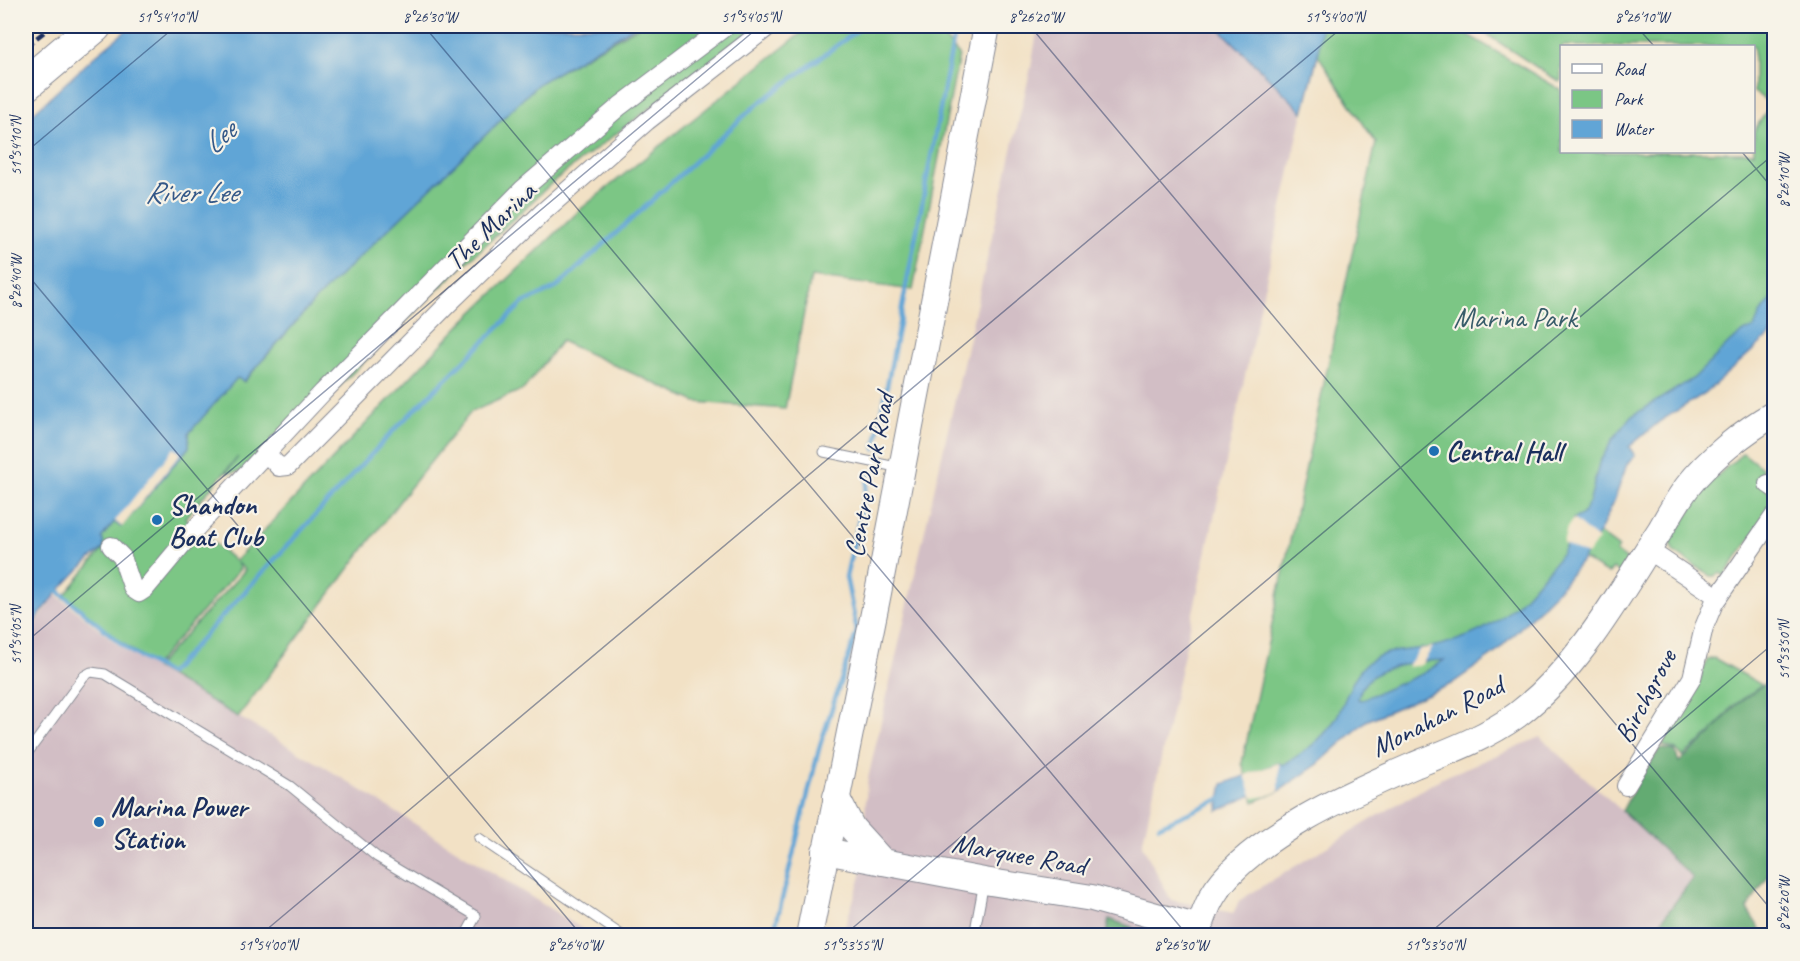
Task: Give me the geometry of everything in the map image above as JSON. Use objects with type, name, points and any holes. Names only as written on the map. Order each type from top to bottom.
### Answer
[{"type":"highway","points":[[26,84],[95,26]]},
{"type":"street","name":"The Marina","points":[[111,546],[122,558],[134,590],[139,593],[145,589],[196,528],[323,392],[523,189],[620,106],[726,26]]},
{"type":"street","name":"The Marina","points":[[266,453],[279,467],[288,466],[425,326],[543,212],[647,121],[769,26]]},
{"type":"street","name":"Centre Park Road","points":[[809,936],[987,26]]},
{"type":"street","name":"Monahan Road","points":[[1198,932],[1212,897],[1232,872],[1264,845],[1298,822],[1342,798],[1479,737],[1507,722],[1556,681],[1590,638],[1688,486],[1728,447],[1774,414]]},
{"type":"street","name":"Birchgrove","points":[[1626,786],[1692,678],[1704,627],[1718,597],[1774,516]]},
{"type":"street","points":[[1647,549],[1718,597]]},
{"type":"street","points":[[836,797],[852,828],[883,862]]},
{"type":"street","name":"Marquee Road","points":[[825,851],[984,881],[1092,898],[1198,932]]},
{"type":"lane","points":[[824,452],[902,468]]},
{"type":"lane","points":[[26,755],[84,676],[91,672],[105,674],[290,786],[377,857],[477,916],[465,936]]},
{"type":"lane","points":[[479,838],[623,936]]},
{"type":"lane","points":[[974,936],[984,881]]},
{"type":"shaded area","points":[[1038,26],[1217,26],[1303,112],[1142,845],[1171,900],[1233,913],[1240,900],[1442,778],[1540,737],[1694,878],[1651,935],[842,936],[861,876],[867,783],[1031,67]]},
{"type":"shaded area","name":"Marina Power Station","points":[[56,595],[127,652],[321,765],[592,935],[26,936],[26,638]]},
{"type":"green space","points":[[639,26],[758,26],[555,180],[434,293],[253,471],[226,473],[238,457],[185,518],[235,561],[462,323],[582,208],[810,26],[934,26],[959,55],[913,290],[811,277],[785,409],[696,402],[561,341],[524,389],[471,412],[405,494],[238,717],[155,668],[245,570],[237,563],[240,569],[155,665],[63,597],[104,548],[102,537],[115,521],[122,526],[189,447],[189,433],[237,377],[244,382],[315,300],[539,83]]},
{"type":"green space","name":"Marina Park","points":[[1217,26],[1456,26],[1560,89],[1560,153],[1755,153],[1755,129],[1774,99],[1774,330],[1705,393],[1660,421],[1629,447],[1635,456],[1627,464],[1614,501],[1599,533],[1619,548],[1616,552],[1629,561],[1621,574],[1613,568],[1608,574],[1583,559],[1558,590],[1494,654],[1451,684],[1366,721],[1318,764],[1279,791],[1254,802],[1242,763],[1376,143],[1318,55],[1303,112]]},
{"type":"green space","points":[[1474,26],[1774,26],[1774,98],[1770,103],[1755,93],[1755,45],[1560,45],[1560,81]]},
{"type":"green space","points":[[1743,453],[1763,469],[1756,479],[1764,485],[1771,497],[1769,512],[1724,576],[1721,573],[1710,576],[1673,551],[1670,541],[1709,483]]},
{"type":"green space","points":[[1714,658],[1762,685],[1733,706],[1712,732],[1683,756],[1676,750],[1662,745],[1699,682],[1707,660]]},
{"type":"green space","points":[[1774,670],[1774,867],[1747,909],[1764,935],[1651,935],[1693,878],[1622,811],[1660,748],[1675,751],[1679,762],[1710,735],[1735,706],[1765,684]]},
{"type":"green space","points":[[1109,919],[1131,927],[1142,935],[1106,935]]},
{"type":"water","name":"River Lee","points":[[132,26],[635,26],[539,83],[315,300],[244,381],[237,378],[189,433],[189,447],[121,527],[114,522],[102,537],[104,548],[62,588],[26,634],[26,120],[96,55]]},
{"type":"water","points":[[1217,26],[1321,26],[1318,54],[1303,112]]},
{"type":"water","points":[[1774,297],[1774,330],[1770,335],[1705,393],[1660,421],[1629,447],[1635,456],[1627,464],[1614,501],[1599,533],[1583,559],[1558,590],[1494,654],[1451,684],[1366,721],[1318,764],[1279,791],[1252,795],[1218,811],[1223,784],[1279,763],[1283,765],[1318,740],[1335,720],[1352,684],[1366,664],[1391,652],[1427,648],[1468,636],[1495,622],[1518,603],[1562,553],[1573,519],[1582,515],[1590,501],[1599,463],[1613,439],[1632,416],[1694,378],[1730,342],[1754,328],[1760,314]],"holes":[[[1444,660],[1424,673],[1361,700],[1358,699],[1366,682],[1380,672],[1407,664]]]},
{"type":"pier","points":[[174,448],[181,453],[122,527],[115,521]]},
{"type":"pier","points":[[1573,519],[1598,540],[1587,555],[1563,544],[1567,528]]},
{"type":"pier","points":[[1433,647],[1421,665],[1407,667],[1420,649]]},
{"type":"pier","points":[[1279,763],[1279,791],[1253,798],[1245,775]]},
{"type":"waterway","points":[[58,591],[130,651],[169,674],[393,431],[523,303],[556,288],[754,107],[863,26]]},
{"type":"waterway","points":[[875,449],[956,26]]},
{"type":"waterway","points":[[773,936],[820,745],[857,631],[846,577],[869,475]]},
{"type":"waterway","points":[[1159,826],[1225,797]]},
{"type":"railway","points":[[26,46],[52,26]]},
{"type":"place","name":"Central Hall","points":[[1434,451]]},
{"type":"place","name":"Shandon Boat Club","points":[[157,520]]},
{"type":"place","name":"Marina Power Station","points":[[99,822]]},
{"type":"water label","name":"Lee","points":[[219,137]]}]
